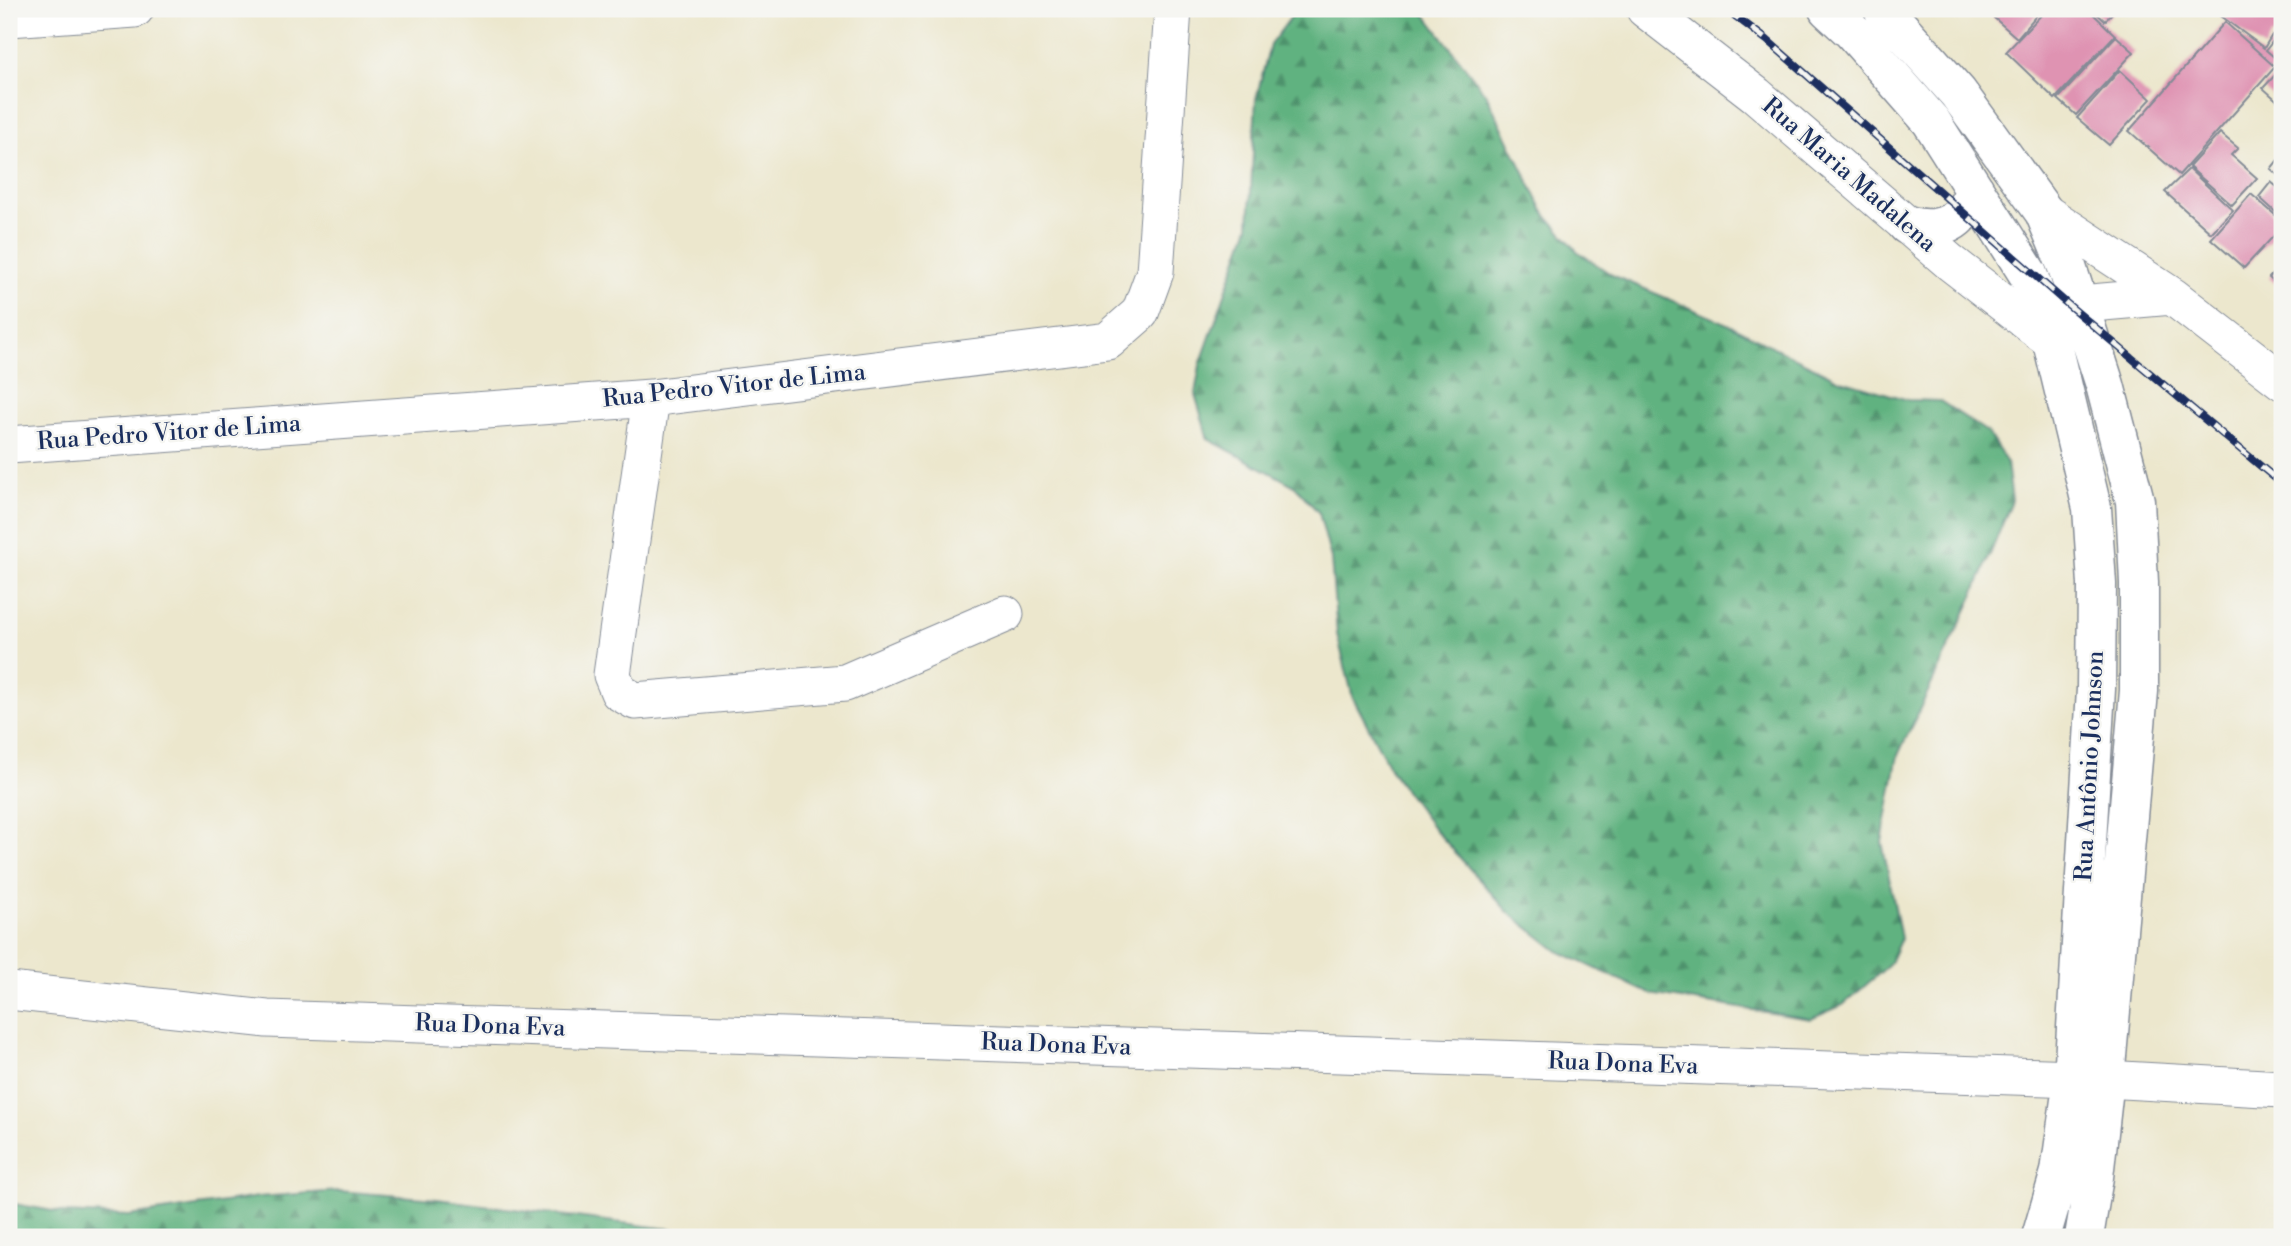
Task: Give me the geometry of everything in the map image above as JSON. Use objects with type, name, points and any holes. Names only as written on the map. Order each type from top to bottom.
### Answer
[{"type":"main road","name":"Rua Antônio Johnson","points":[[1828,9],[1852,31],[1931,121],[2023,265],[2052,341],[2092,508],[2097,584],[2089,1079],[2094,1177],[2084,1237]]},
{"type":"main road","name":"Rua Antônio Johnson","points":[[1883,9],[1958,93],[2044,212],[2080,304],[2105,385],[2134,501],[2139,583],[2139,691],[2089,1079],[2041,1237]]},
{"type":"main road","points":[[1907,225],[1921,229],[1950,223],[1962,215],[1975,190]]},
{"type":"street","points":[[9,18],[135,9]]},
{"type":"street","name":"Rua Pedro Vitor de Lima","points":[[9,445],[651,398],[1108,341],[1139,313],[1155,272],[1173,9]]},
{"type":"street","name":"Rua Maria Madalena","points":[[1645,9],[1756,94],[1950,262],[2052,341]]},
{"type":"street","points":[[2044,212],[2172,296],[2282,381]]},
{"type":"street","points":[[2080,304],[2172,296]]},
{"type":"street","points":[[651,398],[612,675],[619,692],[635,701],[845,682],[1005,614]]},
{"type":"street","name":"Rua Dona Eva","points":[[9,990],[267,1019],[2089,1079],[2282,1089]]},
{"type":"green space","points":[[1297,9],[1417,9],[1425,14],[1487,96],[1543,211],[1577,251],[1612,275],[1725,323],[1838,379],[1908,400],[1940,401],[1987,432],[2007,463],[2012,500],[1974,594],[1898,755],[1882,842],[1901,938],[1889,965],[1843,1005],[1811,1019],[1650,994],[1558,951],[1508,912],[1431,825],[1392,772],[1353,698],[1337,634],[1331,559],[1319,513],[1295,486],[1208,439],[1195,394],[1200,365],[1249,226],[1256,99],[1270,45]]},
{"type":"green space","points":[[339,1191],[437,1199],[669,1229],[704,1237],[9,1237],[9,1203],[64,1213],[129,1216],[258,1197]]},
{"type":"building","points":[[1984,9],[2042,9],[2017,38]]},
{"type":"building","points":[[2047,9],[2088,9],[2115,35],[2055,99],[2006,52]]},
{"type":"building","points":[[2092,9],[2109,9],[2113,12],[2105,21]]},
{"type":"building","points":[[2225,9],[2282,9],[2282,36],[2280,39],[2272,35],[2264,48],[2221,16]]},
{"type":"building","points":[[2225,22],[2275,67],[2179,175],[2129,131]]},
{"type":"building","points":[[2116,36],[2134,52],[2076,115],[2058,99]]},
{"type":"building","points":[[2273,41],[2282,44],[2282,64],[2266,50]]},
{"type":"building","points":[[2120,70],[2151,99],[2109,145],[2077,118]]},
{"type":"building","points":[[2280,70],[2282,72],[2282,105],[2263,88]]},
{"type":"building","points":[[2220,133],[2238,148],[2231,155],[2257,178],[2232,205],[2189,167]]},
{"type":"building","points":[[2282,155],[2282,179],[2271,169]]},
{"type":"building","points":[[2189,169],[2233,210],[2211,233],[2165,192]]},
{"type":"building","points":[[2271,182],[2282,191],[2282,218],[2259,197]]},
{"type":"building","points":[[2251,194],[2282,221],[2282,227],[2244,268],[2211,239]]},
{"type":"building","points":[[2282,263],[2282,289],[2269,278]]},
{"type":"railway","points":[[1726,9],[1767,40],[2065,302],[2282,484]]}]
